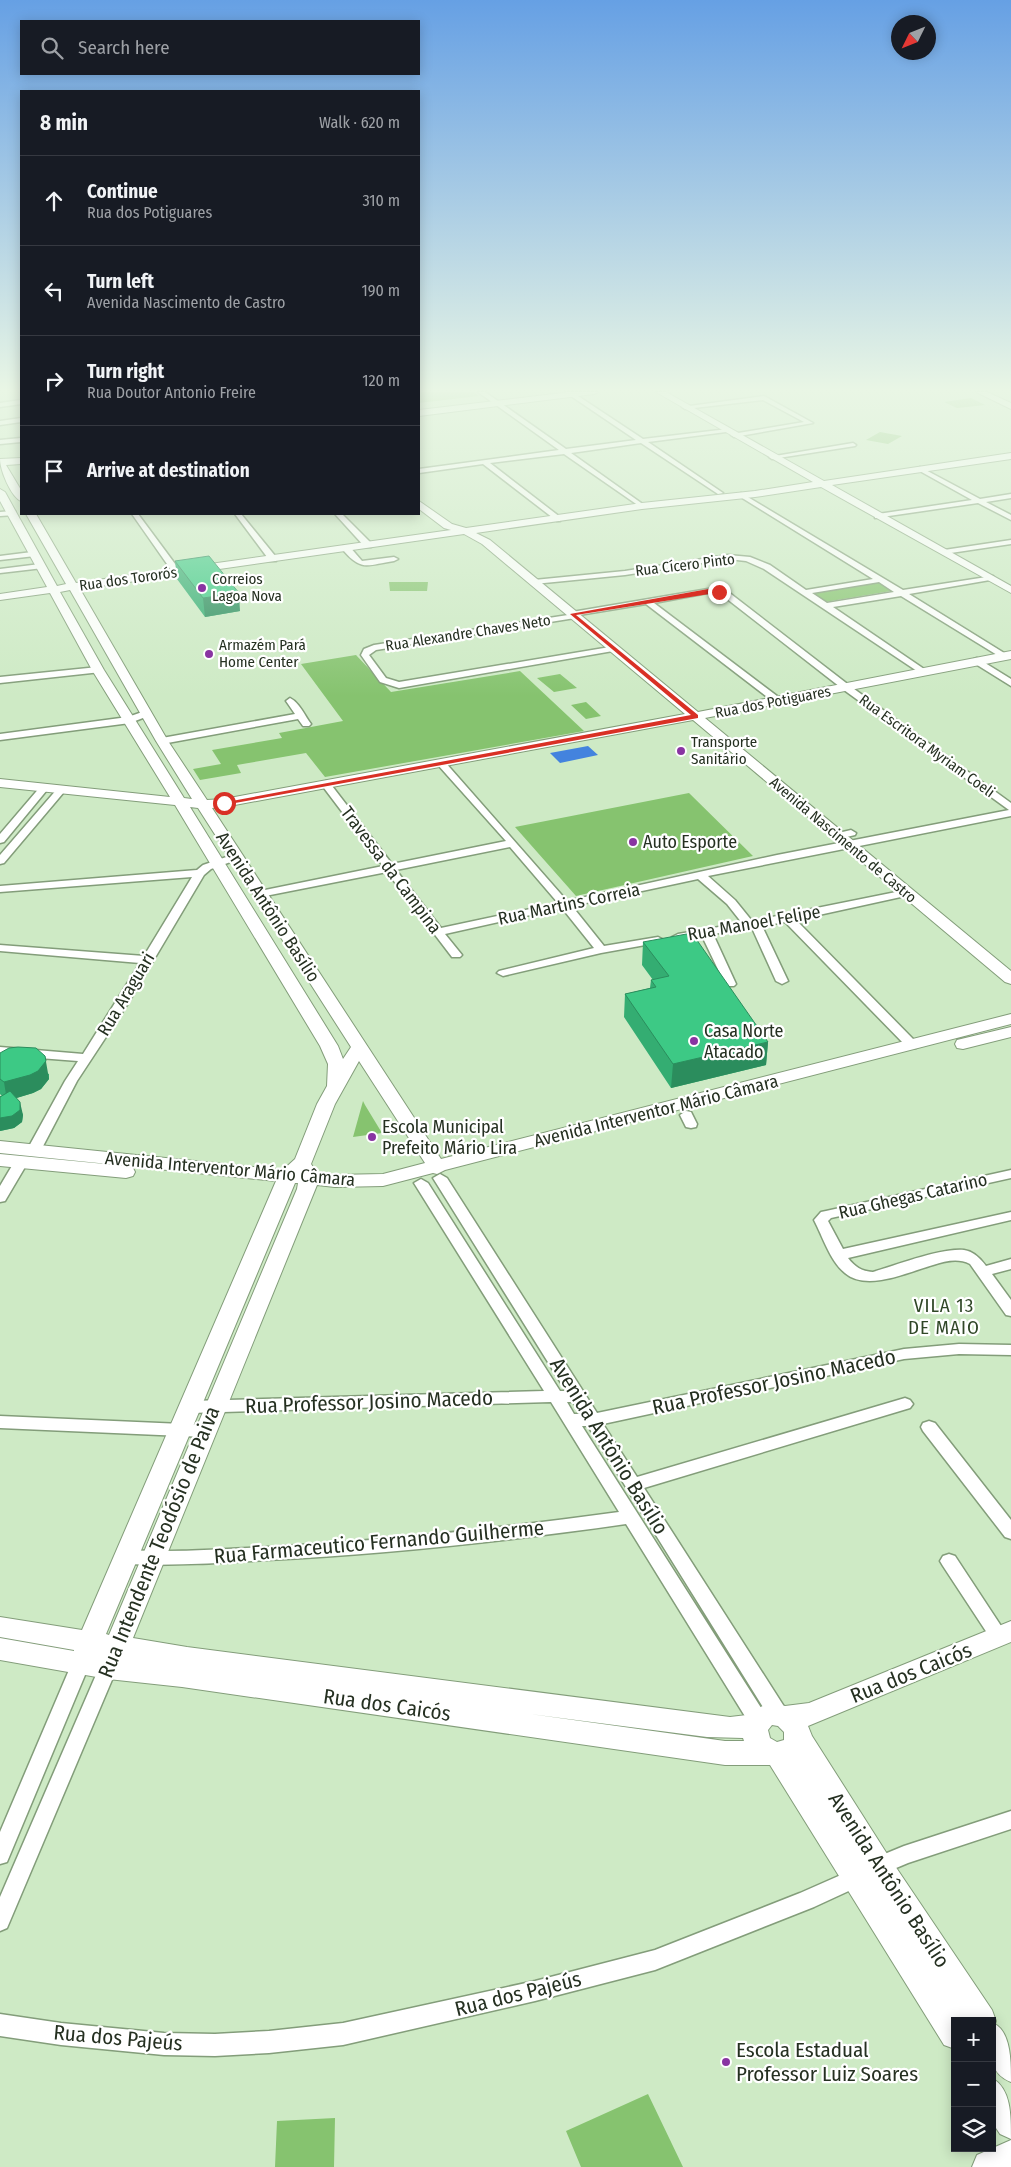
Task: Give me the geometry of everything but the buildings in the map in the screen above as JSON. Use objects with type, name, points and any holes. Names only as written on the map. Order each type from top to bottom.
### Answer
[{"type":"main road","name":"Rua dos Tororós","points":[[676,505],[680,499],[719,493]]},
{"type":"main road","name":"Rua dos Tororós","points":[[0,597],[642,506],[676,505],[747,493]]},
{"type":"main road","points":[[838,493],[1011,590]]},
{"type":"main road","points":[[2,496],[20,496]]},
{"type":"main road","name":"Avenida Antônio Basílio","points":[[2,496],[32,554],[54,589],[98,670],[334,1055],[337,1064],[336,1086]]},
{"type":"main road","name":"Avenida Nascimento de Castro","points":[[420,498],[448,526],[486,542],[846,838],[906,894],[1011,979]]},
{"type":"main road","name":"Avenida Antônio Basílio","points":[[31,515],[74,586],[162,741],[438,1173]]},
{"type":"main road","name":"Rua dos Potiguares","points":[[0,783],[179,800],[202,804],[224,803],[778,701],[923,671],[1008,656]]},
{"type":"main road","name":"Avenida Interventor Mário Câmara","points":[[686,1114],[912,1045],[1011,1019]]},
{"type":"main road","name":"Avenida Interventor Mário Câmara","points":[[0,1147],[28,1156],[286,1182],[306,1177],[335,1181],[383,1180],[438,1173],[686,1114],[1011,1032]]},
{"type":"main road","name":"Rua Intendente Teodósio de Paiva","points":[[113,1656],[238,1350],[306,1177],[326,1104],[359,1047]]},
{"type":"main road","name":"Avenida Interventor Mário Câmara","points":[[0,1160],[28,1156]]},
{"type":"main road","name":"Avenida Interventor Mário Câmara","points":[[306,1177],[367,1192],[402,1188],[421,1183],[438,1173]]},
{"type":"main road","name":"Rua Intendente Teodósio de Paiva","points":[[86,1652],[286,1182],[306,1177]]},
{"type":"main road","points":[[215,1348],[238,1350]]},
{"type":"main road","name":"Rua dos Caicós","points":[[0,1627],[86,1652]]},
{"type":"main road","name":"Rua dos Caicós","points":[[0,1649],[86,1652],[726,1753],[1005,1634]]},
{"type":"main road","name":"Rua dos Caicós","points":[[185,1667],[707,1726],[782,1730]]},
{"type":"main road","name":"Avenida Antônio Basílio","points":[[782,1730],[867,1872],[951,2027]]},
{"type":"main road","name":"Avenida Antônio Basílio","points":[[867,1872],[978,2017]]},
{"type":"main road","points":[[996,2044],[1011,2067]]},
{"type":"main road","points":[[996,2099],[1011,2123]]},
{"type":"main road","points":[[989,2167],[1011,2157]]},
{"type":"street","points":[[524,493],[557,519]]},
{"type":"street","points":[[624,493],[642,506]]},
{"type":"street","points":[[748,493],[880,580],[1008,656]]},
{"type":"street","points":[[964,493],[1011,518]]},
{"type":"street","points":[[878,516],[1011,496]]},
{"type":"street","points":[[0,514],[12,513]]},
{"type":"street","points":[[136,515],[177,572]]},
{"type":"street","points":[[239,515],[273,559]]},
{"type":"street","points":[[339,515],[368,545]]},
{"type":"street","points":[[944,552],[1011,542]]},
{"type":"street","points":[[346,548],[358,562],[394,558]]},
{"type":"street","points":[[0,558],[32,554]]},
{"type":"street","name":"Rua Cícero Pinto","points":[[534,582],[736,557],[761,564],[923,671]]},
{"type":"street","points":[[0,571],[40,566]]},
{"type":"street","points":[[826,606],[990,578]]},
{"type":"street","points":[[806,592],[880,580]]},
{"type":"street","name":"Rua Alexandre Chaves Neto","points":[[614,648],[399,684],[383,680],[365,655],[367,651],[374,648],[708,591],[724,593]]},
{"type":"street","name":"Rua Escritora Myriam Coeli","points":[[724,593],[847,688],[1011,808]]},
{"type":"street","points":[[647,601],[778,701]]},
{"type":"street","points":[[978,661],[1011,683]]},
{"type":"street","points":[[0,680],[98,670]]},
{"type":"street","points":[[162,741],[304,720],[290,701]]},
{"type":"street","points":[[0,737],[130,720],[146,714]]},
{"type":"street","points":[[441,763],[567,906],[601,950]]},
{"type":"street","name":"Travessa da Campina","points":[[326,784],[456,955]]},
{"type":"street","points":[[0,840],[44,788]]},
{"type":"street","points":[[0,861],[61,790]]},
{"type":"street","name":"Rua Martins Correia","points":[[438,932],[567,906],[846,838],[1011,813]]},
{"type":"street","points":[[260,894],[513,843]]},
{"type":"street","name":"Rua Araguari","points":[[0,1198],[28,1156],[71,1081],[121,1005],[200,872],[207,866],[235,857]]},
{"type":"street","points":[[0,889],[200,872]]},
{"type":"street","points":[[700,875],[752,924],[782,981]]},
{"type":"street","name":"Rua Manoel Felipe","points":[[503,973],[601,950],[788,918],[906,894]]},
{"type":"street","points":[[788,918],[912,1045]]},
{"type":"street","points":[[706,932],[730,984]]},
{"type":"street","points":[[0,948],[146,960]]},
{"type":"street","points":[[0,1051],[86,1058]]},
{"type":"street","name":"Avenida Antônio Basílio","points":[[438,1173],[593,1420],[782,1730]]},
{"type":"street","name":"Rua Ghegas Catarino","points":[[839,1255],[822,1225],[823,1217],[826,1215],[1011,1174]]},
{"type":"street","name":"Avenida Antônio Basílio","points":[[421,1183],[630,1517],[782,1730]]},
{"type":"street","points":[[1011,1216],[839,1255],[849,1269],[860,1276],[873,1276],[943,1257],[960,1254],[969,1256],[983,1271],[1011,1311]]},
{"type":"street","points":[[983,1271],[1011,1264]]},
{"type":"street","name":"Rua Professor Josino Macedo","points":[[568,1420],[593,1420],[904,1354],[959,1349],[1011,1350]]},
{"type":"street","name":"Rua Professor Josino Macedo","points":[[190,1407],[578,1396]]},
{"type":"street","points":[[633,1485],[905,1404]]},
{"type":"street","points":[[0,1422],[205,1431]]},
{"type":"street","points":[[929,1427],[1011,1532]]},
{"type":"street","name":"Rua Farmaceutico Fernando Guilherme","points":[[127,1556],[154,1558],[298,1553],[498,1536],[630,1517]]},
{"type":"street","points":[[949,1561],[1005,1634]]},
{"type":"street","name":"Rua Intendente Teodósio de Paiva","points":[[0,1855],[86,1652]]},
{"type":"street","name":"Rua Intendente Teodósio de Paiva","points":[[0,1921],[113,1656]]},
{"type":"street","name":"Rua dos Pajeús","points":[[0,2025],[61,2034],[164,2044],[215,2045],[269,2042],[343,2034],[535,1991],[654,1960],[806,1900],[904,1856],[1011,1820]]},
{"type":"green space","points":[[876,581],[891,591],[825,602],[809,592]]},
{"type":"green space","points":[[389,582],[428,582],[427,591],[390,591]]},
{"type":"green space","points":[[356,655],[391,692],[520,671],[584,731],[325,777],[306,753],[237,765],[241,773],[200,780],[193,769],[221,764],[212,750],[282,738],[279,733],[343,721],[301,664]]},
{"type":"green space","points":[[560,674],[577,688],[554,692],[537,678]]},
{"type":"green space","points":[[586,702],[601,716],[586,719],[571,705]]},
{"type":"green space","name":"Auto Esporte","points":[[689,793],[753,856],[576,896],[515,827]]},
{"type":"green space","points":[[363,1101],[382,1133],[353,1137]]},
{"type":"green space","points":[[648,2094],[683,2167],[581,2167],[566,2131]]},
{"type":"green space","points":[[335,2118],[334,2167],[275,2167],[277,2121]]},
{"type":"water","points":[[588,746],[598,755],[560,763],[550,753]]},
{"type":"place","name":"Correios Lagoa Nova","points":[[202,588]]},
{"type":"place","name":"Armazém Pará Home Center","points":[[209,654]]},
{"type":"place","name":"Transporte Sanitário","points":[[681,751]]},
{"type":"place","name":"Auto Esporte","points":[[633,842]]},
{"type":"place","name":"Casa Norte Atacado","points":[[694,1041]]},
{"type":"place","name":"Escola Municipal Prefeito Mário Lira","points":[[372,1137]]},
{"type":"place","name":"Escola Estadual Professor Luiz Soares","points":[[726,2062]]},
{"type":"district","name":"VILA 13 DE MAIO","points":[[944,1316]]},
{"type":"route","points":[[224,803],[696,716],[572,614],[708,591],[719,592]]}]
